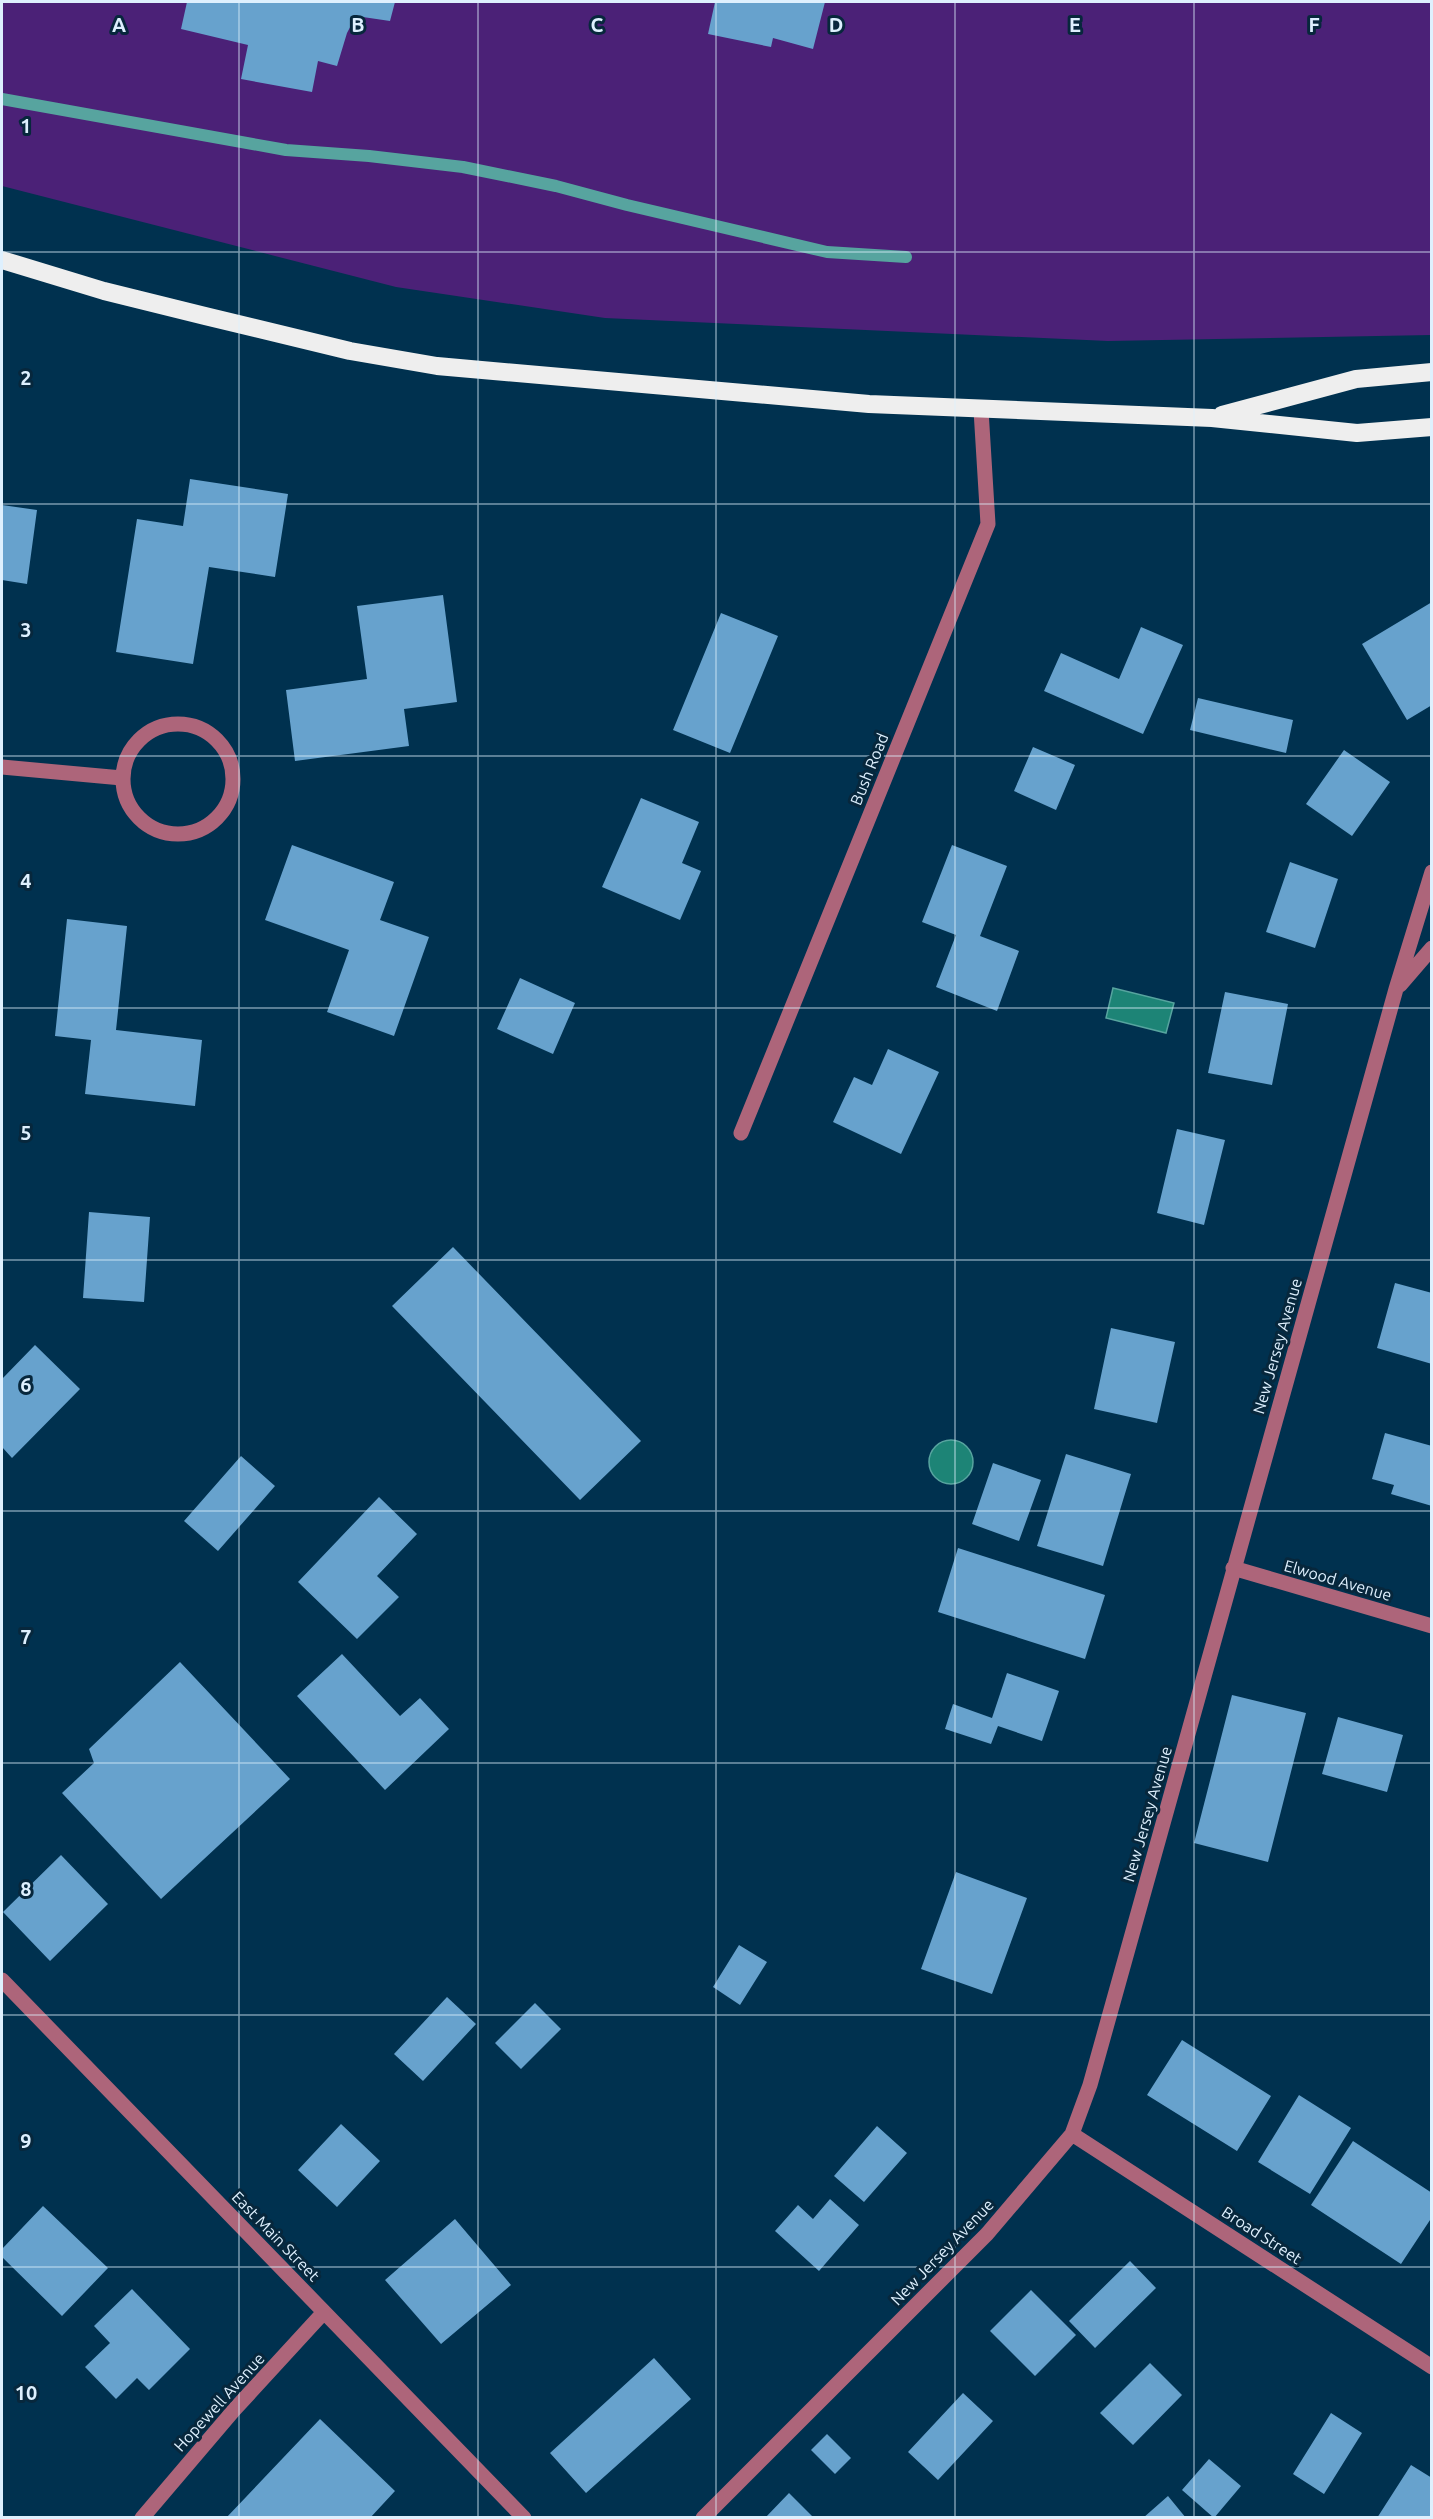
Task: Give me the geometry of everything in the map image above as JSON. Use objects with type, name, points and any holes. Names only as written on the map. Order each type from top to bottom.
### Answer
[{"type":"highway","points":[[2,260],[104,291],[205,316],[350,351],[437,366],[752,394],[981,410],[1212,418],[1357,433],[1431,427]]},
{"type":"highway","points":[[1212,418],[1356,379],[1431,372]]},
{"type":"street","name":"Bush Road","points":[[741,1133],[988,524],[981,410]]},
{"type":"street","points":[[186,723],[203,729],[219,740],[229,755],[233,773],[232,792],[213,822],[198,831],[180,834],[162,832],[146,824],[134,812],[125,796],[122,778],[126,760],[135,743],[149,731],[167,724],[186,723]]},
{"type":"street","points":[[2,767],[122,778]]},
{"type":"street","name":"New Jersey Avenue","points":[[703,2517],[987,2234],[1072,2134],[1090,2085],[1233,1568],[1431,872]]},
{"type":"street","name":"New Jersey Avenue","points":[[1396,989],[1431,948]]},
{"type":"street","name":"Elwood Avenue","points":[[1233,1568],[1431,1626]]},
{"type":"street","name":"East Main Street","points":[[2,1980],[524,2517]]},
{"type":"street","name":"Broad Street","points":[[1072,2134],[1431,2367]]},
{"type":"street","name":"Hopewell Avenue","points":[[142,2517],[234,2410],[324,2312]]},
{"type":"shaded area","points":[[2,2],[1431,2],[1431,335],[1108,341],[605,318],[396,287],[2,186]]},
{"type":"shaded area","points":[[1113,988],[1174,1003],[1166,1033],[1106,1018]]},
{"type":"shaded area","points":[[951,1440],[966,1447],[973,1462],[966,1477],[951,1484],[936,1477],[929,1462],[936,1447]]},
{"type":"building","points":[[187,2],[395,2],[390,21],[356,16],[347,33],[337,66],[318,61],[312,92],[241,79],[248,45],[181,29]]},
{"type":"building","points":[[715,2],[825,2],[813,49],[773,38],[771,47],[708,34]]},
{"type":"building","points":[[190,479],[288,494],[275,577],[209,567],[193,664],[116,652],[137,519],[183,526]]},
{"type":"building","points":[[2,505],[37,510],[27,584],[2,580]]},
{"type":"building","points":[[443,595],[457,702],[404,709],[409,746],[295,761],[286,690],[367,679],[357,606]]},
{"type":"building","points":[[1432,602],[1432,705],[1407,720],[1362,644]]},
{"type":"building","points":[[721,613],[778,636],[730,753],[673,730]]},
{"type":"building","points":[[1141,627],[1183,645],[1143,734],[1044,691],[1061,653],[1119,679]]},
{"type":"building","points":[[1198,698],[1293,720],[1286,753],[1190,730]]},
{"type":"building","points":[[1033,747],[1075,765],[1056,810],[1014,791]]},
{"type":"building","points":[[1344,750],[1390,782],[1352,836],[1306,804]]},
{"type":"building","points":[[641,798],[699,822],[682,863],[701,871],[680,920],[602,887]]},
{"type":"building","points":[[292,845],[394,882],[380,920],[429,937],[394,1036],[327,1012],[349,950],[265,920]]},
{"type":"building","points":[[952,845],[1007,866],[980,936],[1019,951],[997,1011],[936,987],[956,935],[922,922]]},
{"type":"building","points":[[1290,862],[1338,879],[1315,948],[1266,932]]},
{"type":"building","points":[[67,919],[127,926],[116,1030],[202,1040],[195,1106],[85,1094],[91,1040],[55,1036]]},
{"type":"building","points":[[520,978],[575,1003],[553,1054],[497,1029]]},
{"type":"building","points":[[1225,992],[1288,1004],[1272,1085],[1208,1073]]},
{"type":"building","points":[[888,1049],[939,1072],[901,1154],[833,1122],[854,1077],[872,1085]]},
{"type":"building","points":[[1177,1129],[1225,1140],[1204,1225],[1157,1213]]},
{"type":"building","points":[[89,1212],[150,1217],[144,1302],[83,1298]]},
{"type":"building","points":[[453,1247],[641,1441],[580,1500],[392,1306]]},
{"type":"building","points":[[1395,1283],[1432,1293],[1432,1364],[1377,1348]]},
{"type":"building","points":[[1111,1328],[1175,1342],[1157,1423],[1094,1409]]},
{"type":"building","points":[[35,1345],[80,1389],[12,1458],[2,1447],[2,1379]]},
{"type":"building","points":[[1385,1433],[1432,1446],[1432,1506],[1391,1494],[1394,1485],[1372,1479]]},
{"type":"building","points":[[1066,1454],[1131,1474],[1103,1566],[1037,1546]]},
{"type":"building","points":[[241,1456],[275,1486],[218,1551],[184,1521]]},
{"type":"building","points":[[993,1463],[1041,1480],[1019,1541],[972,1524]]},
{"type":"building","points":[[379,1497],[417,1534],[377,1576],[399,1597],[357,1639],[298,1582]]},
{"type":"building","points":[[958,1548],[1105,1595],[1085,1659],[938,1612]]},
{"type":"building","points":[[342,1654],[400,1716],[420,1698],[449,1729],[385,1790],[297,1696]]},
{"type":"building","points":[[180,1662],[290,1779],[161,1899],[62,1793],[94,1763],[89,1749]]},
{"type":"building","points":[[1007,1673],[1059,1691],[1042,1741],[998,1726],[991,1744],[945,1729],[953,1704],[992,1718]]},
{"type":"building","points":[[1232,1695],[1306,1713],[1268,1862],[1194,1843]]},
{"type":"building","points":[[1338,1717],[1403,1735],[1387,1792],[1322,1774]]},
{"type":"building","points":[[61,1855],[108,1904],[50,1961],[3,1912]]},
{"type":"building","points":[[956,1872],[1027,1898],[992,1994],[921,1969]]},
{"type":"building","points":[[739,1945],[767,1962],[740,2005],[713,1987]]},
{"type":"building","points":[[447,1997],[476,2024],[423,2081],[394,2054]]},
{"type":"building","points":[[535,2003],[561,2029],[521,2069],[495,2043]]},
{"type":"building","points":[[1182,2040],[1271,2096],[1237,2151],[1147,2095]]},
{"type":"building","points":[[1299,2095],[1351,2128],[1310,2194],[1258,2162]]},
{"type":"building","points":[[341,2124],[380,2161],[337,2207],[298,2170]]},
{"type":"building","points":[[877,2126],[907,2153],[864,2202],[834,2176]]},
{"type":"building","points":[[1353,2141],[1432,2193],[1432,2217],[1401,2264],[1311,2205]]},
{"type":"building","points":[[830,2199],[859,2225],[819,2271],[775,2231],[798,2205],[813,2219]]},
{"type":"building","points":[[43,2206],[108,2268],[62,2316],[2,2257],[2,2249]]},
{"type":"building","points":[[455,2219],[511,2285],[441,2344],[385,2280]]},
{"type":"building","points":[[1130,2261],[1156,2288],[1095,2348],[1069,2321]]},
{"type":"building","points":[[132,2289],[190,2349],[149,2390],[137,2378],[116,2399],[85,2367],[110,2343],[94,2326]]},
{"type":"building","points":[[1031,2290],[1076,2335],[1035,2376],[990,2331]]},
{"type":"building","points":[[654,2358],[691,2399],[586,2493],[550,2453]]},
{"type":"building","points":[[1150,2363],[1182,2395],[1133,2445],[1100,2413]]},
{"type":"building","points":[[963,2393],[993,2421],[938,2480],[908,2452]]},
{"type":"building","points":[[1331,2413],[1362,2433],[1324,2494],[1293,2474]]},
{"type":"building","points":[[320,2419],[395,2491],[370,2518],[226,2518]]},
{"type":"building","points":[[827,2434],[851,2458],[835,2474],[811,2450]]},
{"type":"building","points":[[1209,2459],[1241,2486],[1214,2518],[1182,2490]]},
{"type":"building","points":[[1411,2465],[1432,2478],[1432,2518],[1377,2518]]},
{"type":"building","points":[[789,2493],[814,2518],[765,2518]]},
{"type":"building","points":[[1168,2496],[1186,2518],[1143,2518]]},
{"type":"waterway","points":[[2,99],[286,150],[369,156],[463,167],[556,186],[827,252],[906,257]]}]
